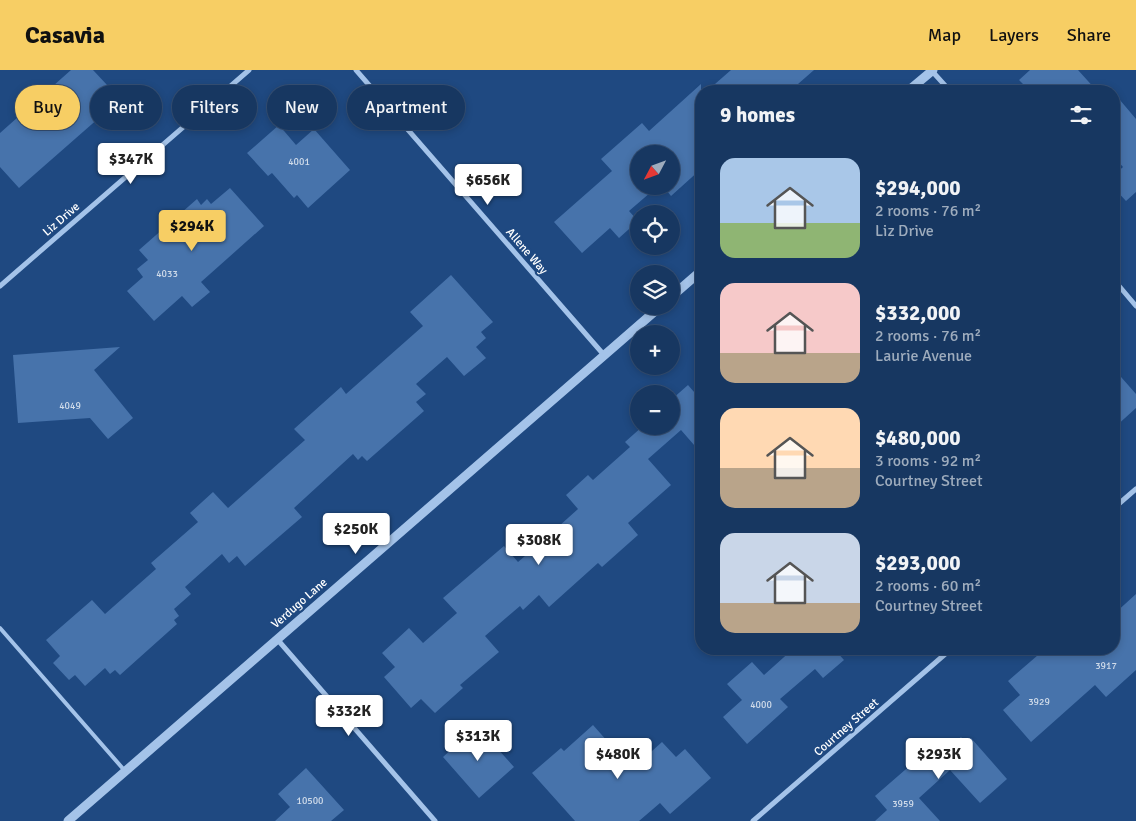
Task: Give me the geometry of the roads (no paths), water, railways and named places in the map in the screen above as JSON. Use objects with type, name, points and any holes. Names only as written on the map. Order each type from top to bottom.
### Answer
[{"type":"street","name":"Liz Drive","points":[[0,286],[248,70]]},
{"type":"street","name":"Allene Way","points":[[356,70],[604,355]]},
{"type":"street","points":[[915,85],[932,70],[945,85]]},
{"type":"street","points":[[680,289],[695,276]]},
{"type":"street","points":[[1120,287],[1136,306]]},
{"type":"street","name":"Verdugo Lane","points":[[68,821],[651,315]]},
{"type":"street","points":[[1120,503],[1136,488]]},
{"type":"street","points":[[277,639],[435,821]]},
{"type":"street","name":"Courtney Street","points":[[753,821],[944,655]]},
{"type":"lane","points":[[0,628],[125,771]]}]
